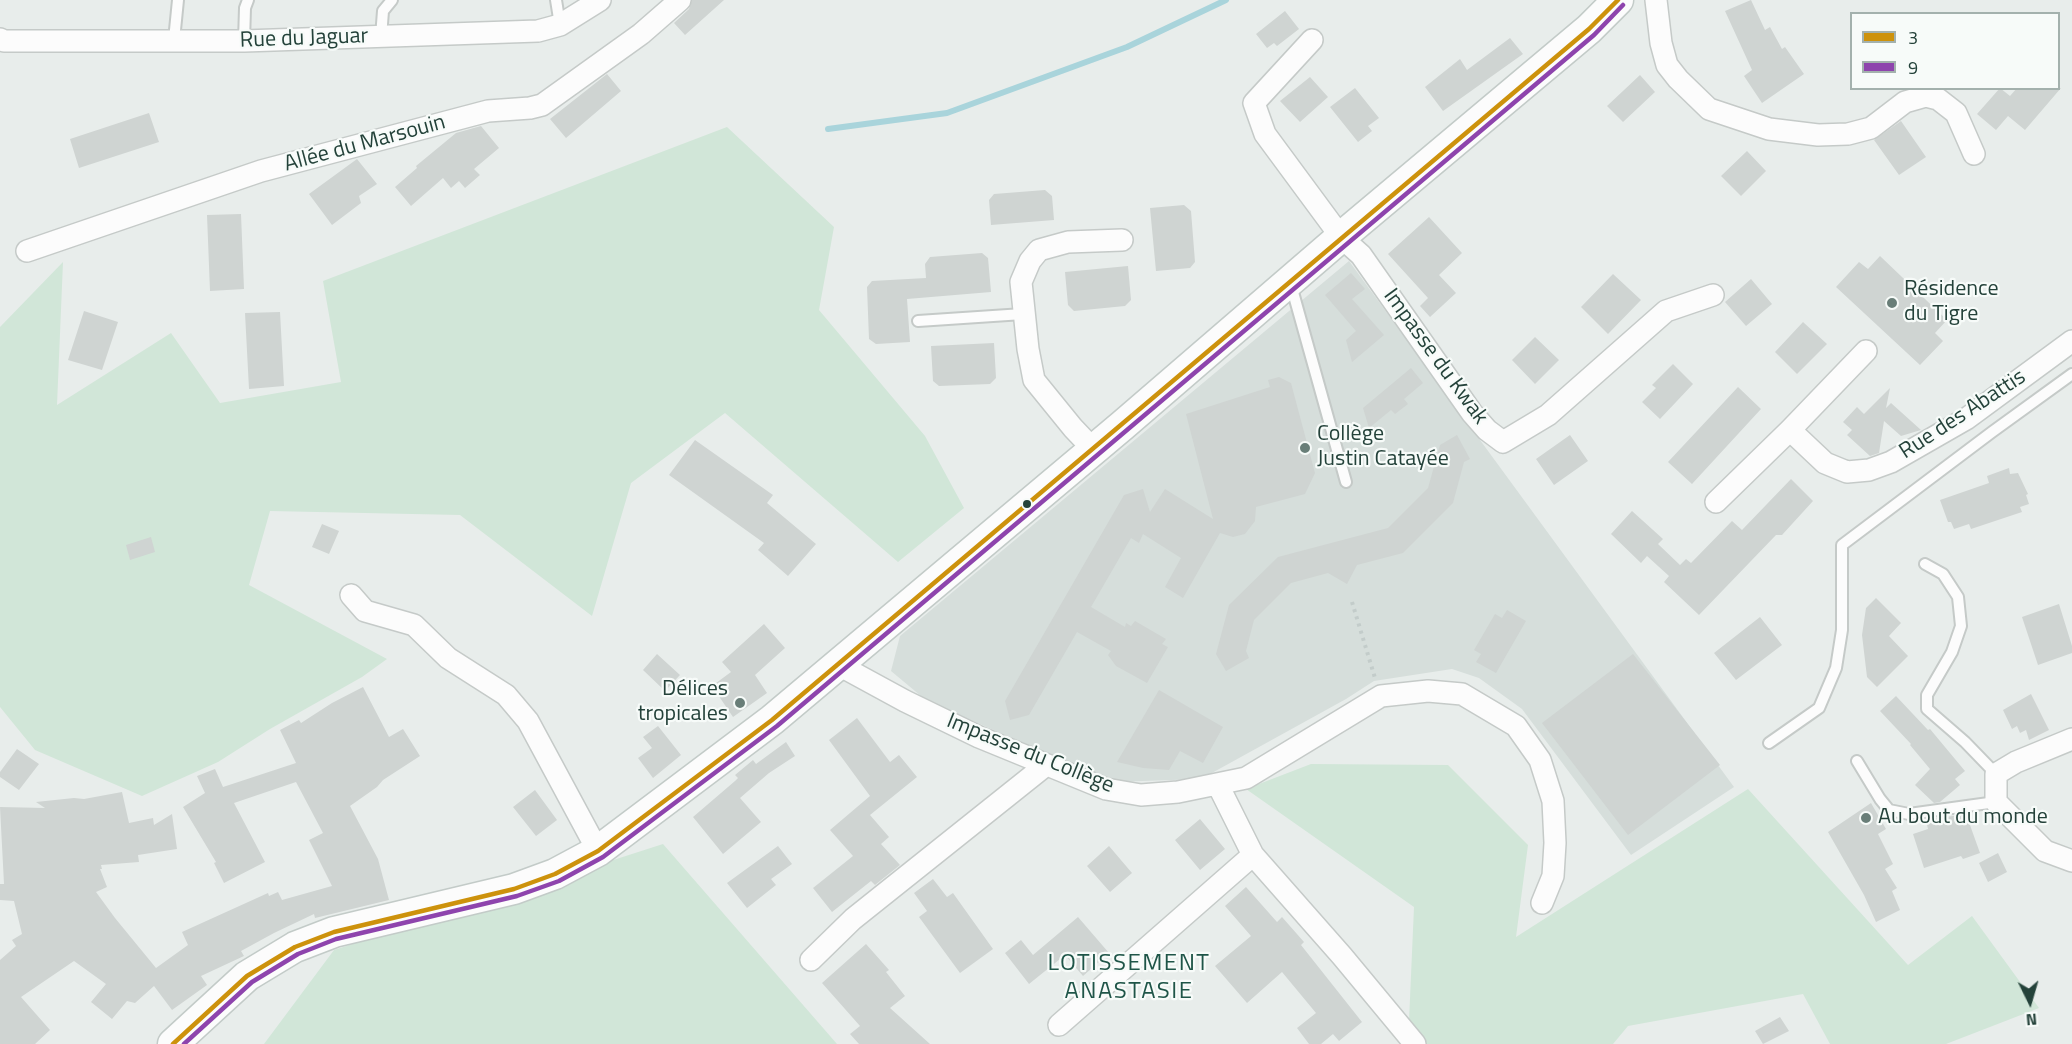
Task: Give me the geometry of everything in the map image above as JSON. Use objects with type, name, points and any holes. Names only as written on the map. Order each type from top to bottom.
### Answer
[{"type":"main road","points":[[173,1044],[247,976],[296,947],[334,932],[514,889],[555,873],[598,851],[772,720],[1589,29],[1618,0]]},
{"type":"street","name":"Rue du Jaguar","points":[[1,42],[244,41],[538,31],[560,25],[600,0]]},
{"type":"street","name":"Allée du Marsouin","points":[[27,251],[261,171],[488,111],[542,105],[641,34],[680,0]]},
{"type":"street","points":[[1656,0],[1666,65],[1709,109],[1769,129],[1818,135],[1848,134],[1871,128],[1905,102],[1926,96],[1938,99],[1956,113],[1974,154]]},
{"type":"street","points":[[1312,40],[1254,103],[1265,135],[1341,237]]},
{"type":"street","name":"Impasse du Kwak","points":[[1341,237],[1361,255],[1472,413],[1487,430],[1503,442],[1548,415],[1666,311],[1713,295]]},
{"type":"street","points":[[1093,449],[1034,380],[1023,314],[1021,282],[1030,261],[1039,250],[1068,242],[1122,240]]},
{"type":"street","name":"Rue des Abattis","points":[[1790,430],[1825,463],[1847,472],[1869,470],[1892,462],[1966,419],[2072,341]]},
{"type":"street","points":[[1716,502],[1866,351]]},
{"type":"street","points":[[351,595],[364,611],[414,625],[448,658],[506,695],[528,721],[598,851]]},
{"type":"street","name":"Impasse du Collège","points":[[837,664],[905,701],[979,737],[1106,789],[1141,795],[1178,792],[1246,778],[1380,696],[1428,691],[1462,694],[1516,726],[1540,760],[1553,801],[1555,843],[1553,876],[1542,903]]},
{"type":"street","points":[[2072,739],[2016,762],[1996,774],[1996,801],[2045,851],[2072,861]]},
{"type":"street","points":[[811,960],[853,919],[1046,765]]},
{"type":"street","points":[[1218,785],[1253,855],[1342,956],[1415,1044]]},
{"type":"street","points":[[1059,1024],[1253,855]]},
{"type":"lane","points":[[174,40],[178,0]]},
{"type":"lane","points":[[244,41],[245,8],[248,0]]},
{"type":"lane","points":[[381,37],[384,11],[392,0]]},
{"type":"lane","points":[[556,0],[560,25]]},
{"type":"lane","points":[[1290,282],[1346,482]]},
{"type":"lane","points":[[918,321],[1023,314]]},
{"type":"lane","points":[[1769,744],[1819,708],[1836,668],[1842,630],[1842,545],[2072,374]]},
{"type":"lane","points":[[1924,564],[1943,574],[1958,597],[1961,626],[1952,652],[1927,695],[1927,709],[1965,742],[1996,774]]},
{"type":"lane","points":[[1857,761],[1880,800],[1889,810],[1909,814],[1996,801]]},
{"type":"path","points":[[1352,602],[1380,696]]},
{"type":"shaded area","name":"Collège Justin Catayée","points":[[1349,261],[1734,787],[1631,855],[1522,709],[1479,678],[1452,669],[1374,681],[1346,699],[1201,779],[1113,782],[927,701],[891,671],[900,636]]},
{"type":"green space","points":[[727,127],[834,227],[819,310],[925,436],[964,508],[898,562],[725,413],[631,483],[592,616],[460,515],[270,511],[249,585],[387,659],[362,677],[270,729],[218,762],[142,796],[35,750],[0,707],[0,327],[63,262],[57,405],[171,333],[220,403],[341,382],[323,281]]},
{"type":"green space","points":[[1311,764],[1448,765],[1528,845],[1516,937],[1748,789],[1908,965],[1972,916],[2039,1008],[1946,1044],[1830,1044],[1803,994],[1628,1026],[1613,1044],[1408,1044],[1414,907],[1246,789]]},
{"type":"green space","points":[[663,844],[837,1044],[264,1044],[334,950]]},
{"type":"building","points":[[692,0],[724,0],[685,35],[674,23],[689,9]]},
{"type":"building","points":[[1751,0],[1765,30],[1770,27],[1782,49],[1785,47],[1804,74],[1762,103],[1744,76],[1752,70],[1725,11]]},
{"type":"building","points":[[1285,11],[1299,29],[1277,46],[1274,43],[1267,48],[1256,34]]},
{"type":"building","points":[[1510,38],[1523,54],[1443,111],[1425,87],[1460,59],[1467,70]]},
{"type":"building","points":[[607,74],[621,91],[566,138],[550,119]]},
{"type":"building","points":[[1640,75],[1655,92],[1623,122],[1607,106]]},
{"type":"building","points":[[1310,77],[1328,97],[1300,122],[1280,101]]},
{"type":"building","points":[[1355,88],[1379,118],[1368,126],[1372,131],[1358,142],[1330,107]]},
{"type":"building","points":[[1998,90],[2002,90],[2010,96],[2015,90],[2059,90],[2025,130],[2008,116],[1996,130],[1977,114]]},
{"type":"building","points":[[149,113],[159,142],[79,168],[70,139]]},
{"type":"building","points":[[1901,121],[1926,157],[1899,175],[1874,140]]},
{"type":"building","points":[[481,126],[499,148],[474,169],[480,175],[465,188],[459,181],[451,188],[443,178],[411,206],[395,187],[417,168],[416,166],[456,133]]},
{"type":"building","points":[[1747,151],[1766,171],[1741,196],[1721,176]]},
{"type":"building","points":[[357,159],[377,184],[359,196],[361,203],[332,225],[309,194]]},
{"type":"building","points":[[1045,190],[1052,196],[1054,220],[991,225],[989,200],[994,194]]},
{"type":"building","points":[[1184,205],[1191,211],[1195,262],[1190,268],[1156,271],[1150,208]]},
{"type":"building","points":[[241,214],[244,289],[210,291],[207,215]]},
{"type":"building","points":[[1429,217],[1462,253],[1439,275],[1456,293],[1430,317],[1420,306],[1428,298],[1388,254]]},
{"type":"building","points":[[982,253],[988,258],[991,292],[907,299],[910,342],[876,344],[869,339],[867,287],[872,281],[926,278],[925,264],[930,257]]},
{"type":"building","name":"Résidence du Tigre","points":[[1880,256],[1947,320],[1935,333],[1943,341],[1920,365],[1836,287],[1859,262],[1868,269]]},
{"type":"building","points":[[1128,266],[1131,300],[1125,306],[1074,311],[1068,305],[1065,272]]},
{"type":"building","points":[[1351,273],[1365,289],[1352,299],[1384,335],[1352,362],[1346,340],[1356,331],[1325,295]]},
{"type":"building","points":[[1613,274],[1641,300],[1608,334],[1581,307]]},
{"type":"building","points":[[1751,279],[1772,304],[1746,326],[1725,302]]},
{"type":"building","points":[[84,311],[118,322],[102,370],[68,360]]},
{"type":"building","points":[[280,312],[284,386],[249,389],[245,313]]},
{"type":"building","points":[[1803,322],[1827,344],[1797,374],[1775,352]]},
{"type":"building","points":[[1535,337],[1559,360],[1535,384],[1512,360]]},
{"type":"building","points":[[994,343],[996,378],[990,384],[939,386],[933,381],[931,346]]},
{"type":"building","points":[[1673,364],[1693,384],[1660,419],[1642,402],[1656,388],[1652,385]]},
{"type":"building","points":[[1411,368],[1423,383],[1404,399],[1408,404],[1395,414],[1391,410],[1369,428],[1363,408]]},
{"type":"building","points":[[1279,377],[1291,383],[1315,473],[1305,494],[1256,507],[1255,521],[1245,534],[1233,537],[1220,533],[1183,598],[1165,587],[1181,558],[1143,534],[1139,543],[1131,538],[1091,607],[1125,627],[1126,623],[1131,626],[1135,621],[1166,639],[1162,644],[1168,647],[1147,683],[1116,666],[1108,655],[1111,651],[1077,632],[1029,715],[1010,720],[1005,701],[1124,495],[1143,489],[1150,512],[1165,489],[1213,519],[1186,414],[1270,387],[1268,380]]},
{"type":"building","points":[[1738,387],[1761,409],[1692,484],[1668,462]]},
{"type":"building","points":[[1890,388],[1886,408],[1891,403],[1921,430],[1901,436],[1884,421],[1879,453],[1870,456],[1847,435],[1852,430],[1843,422],[1857,407],[1864,414]]},
{"type":"building","points":[[1457,435],[1470,459],[1464,462],[1453,503],[1403,553],[1357,565],[1347,584],[1328,573],[1291,583],[1254,620],[1246,651],[1249,658],[1226,671],[1216,654],[1229,605],[1278,557],[1388,528],[1428,488],[1440,445]]},
{"type":"building","points":[[1570,435],[1588,461],[1554,485],[1536,459]]},
{"type":"building","points":[[695,440],[773,495],[767,503],[816,544],[788,576],[758,550],[764,543],[669,475]]},
{"type":"building","points":[[2009,468],[2010,474],[2018,473],[2028,494],[2026,495],[2029,504],[2020,507],[2022,512],[1971,529],[1969,524],[1954,529],[1951,522],[1948,522],[1940,500],[1989,483],[1987,476]]},
{"type":"building","points":[[1791,479],[1813,501],[1782,535],[1776,535],[1699,615],[1664,582],[1669,576],[1647,556],[1641,563],[1611,534],[1632,511],[1663,539],[1658,544],[1680,565],[1686,559],[1691,563],[1732,521],[1742,530]]},
{"type":"building","points":[[322,524],[339,531],[329,554],[312,547]]},
{"type":"building","points":[[151,537],[155,552],[130,560],[126,545]]},
{"type":"building","points":[[1876,598],[1901,623],[1889,636],[1908,656],[1877,687],[1867,677],[1862,635],[1866,608]]},
{"type":"building","points":[[2059,604],[2072,653],[2038,665],[2022,617]]},
{"type":"building","points":[[1507,610],[1526,621],[1496,673],[1476,662],[1481,654],[1474,650],[1495,614],[1502,618]]},
{"type":"building","points":[[1760,617],[1782,645],[1736,680],[1714,653]]},
{"type":"building","points":[[764,624],[785,648],[755,675],[767,693],[733,717],[712,686],[731,672],[722,662]]},
{"type":"building","points":[[657,654],[680,675],[665,691],[643,670]]},
{"type":"building","points":[[1633,654],[1720,765],[1628,835],[1542,723]]},
{"type":"building","points":[[363,687],[389,737],[403,729],[420,756],[383,780],[350,806],[378,859],[389,900],[315,918],[314,914],[274,933],[241,951],[244,956],[201,976],[207,985],[172,1010],[154,986],[135,1003],[127,1001],[112,1019],[91,1002],[106,984],[74,961],[21,997],[50,1030],[35,1044],[0,1044],[0,960],[16,946],[12,940],[22,934],[14,901],[0,900],[0,884],[4,884],[0,807],[45,808],[36,802],[84,799],[122,792],[129,823],[153,818],[154,825],[172,814],[177,849],[138,855],[139,862],[101,865],[102,869],[100,869],[107,887],[96,892],[156,968],[188,945],[182,932],[268,893],[269,896],[278,892],[282,900],[332,886],[309,840],[323,833],[296,782],[234,803],[265,862],[224,883],[214,863],[216,862],[183,807],[205,793],[197,776],[215,769],[223,787],[296,763],[280,730],[299,720],[301,723]]},
{"type":"building","points":[[1159,690],[1223,727],[1203,763],[1180,751],[1169,770],[1143,768],[1117,762]]},
{"type":"building","points":[[2031,694],[2049,730],[2029,740],[2026,730],[2020,733],[2017,726],[2012,729],[2003,710]]},
{"type":"building","points":[[1896,696],[1928,730],[1930,729],[1965,771],[1955,779],[1960,785],[1940,802],[1934,803],[1915,785],[1930,769],[1911,744],[1880,711]]},
{"type":"building","points":[[857,718],[890,762],[899,755],[917,777],[870,815],[889,837],[881,844],[900,865],[875,885],[871,881],[832,912],[813,888],[853,856],[830,830],[870,796],[829,740]]},
{"type":"building","points":[[658,726],[681,755],[653,778],[638,758],[652,748],[643,737]]},
{"type":"building","points":[[786,742],[795,756],[769,773],[740,798],[761,822],[723,854],[693,817],[735,781],[738,778],[735,775],[753,760],[756,764]]},
{"type":"building","points":[[17,749],[39,764],[19,790],[0,777],[0,772]]},
{"type":"building","points":[[535,790],[557,820],[536,836],[513,807]]},
{"type":"building","points":[[1871,803],[1886,829],[1878,834],[1893,864],[1885,869],[1897,888],[1892,891],[1900,910],[1876,922],[1864,895],[1828,832]]},
{"type":"building","points":[[1966,814],[1980,853],[1963,859],[1961,856],[1924,868],[1913,834],[1928,829],[1926,820]]},
{"type":"building","points":[[1200,819],[1225,849],[1200,870],[1175,840]]},
{"type":"building","points":[[778,846],[792,864],[771,879],[776,885],[747,908],[727,883]]},
{"type":"building","points":[[1109,846],[1132,873],[1110,892],[1087,866]]},
{"type":"building","points":[[1998,853],[2007,872],[1988,882],[1979,863]]},
{"type":"building","points":[[933,879],[947,897],[953,893],[993,949],[960,973],[919,917],[927,911],[914,893]]},
{"type":"building","points":[[1246,887],[1277,922],[1282,917],[1304,942],[1301,945],[1362,1022],[1339,1041],[1333,1034],[1321,1044],[1309,1044],[1297,1028],[1316,1013],[1282,972],[1247,1003],[1215,966],[1251,936],[1225,906]]},
{"type":"building","points":[[1078,917],[1109,953],[1083,976],[1065,955],[1029,984],[1005,953],[1021,940],[1033,955]]},
{"type":"building","points":[[866,944],[889,970],[886,972],[905,996],[890,1008],[930,1044],[859,1044],[850,1034],[860,1026],[822,983]]},
{"type":"building","points":[[1780,1017],[1789,1031],[1763,1044],[1755,1031]]},
{"type":"waterway","points":[[828,129],[947,113],[1127,47],[1226,0]]},
{"type":"transit line","name":"3","points":[[173,1044],[247,976],[295,947],[334,932],[514,889],[555,874],[598,851],[772,720],[1589,29],[1618,0]]},
{"type":"transit line","name":"9","points":[[184,1044],[252,982],[298,954],[336,939],[517,896],[559,881],[603,857],[777,726],[1594,35],[1623,5]]},
{"type":"place","name":"Résidence du Tigre","points":[[1892,303]]},
{"type":"place","name":"Collège Justin Catayée","points":[[1305,448]]},
{"type":"place","name":"Délices tropicales","points":[[740,703]]},
{"type":"place","name":"Au bout du monde","points":[[1866,818]]},
{"type":"district","name":"LOTISSEMENT ANASTASIE","points":[[1129,978]]}]
